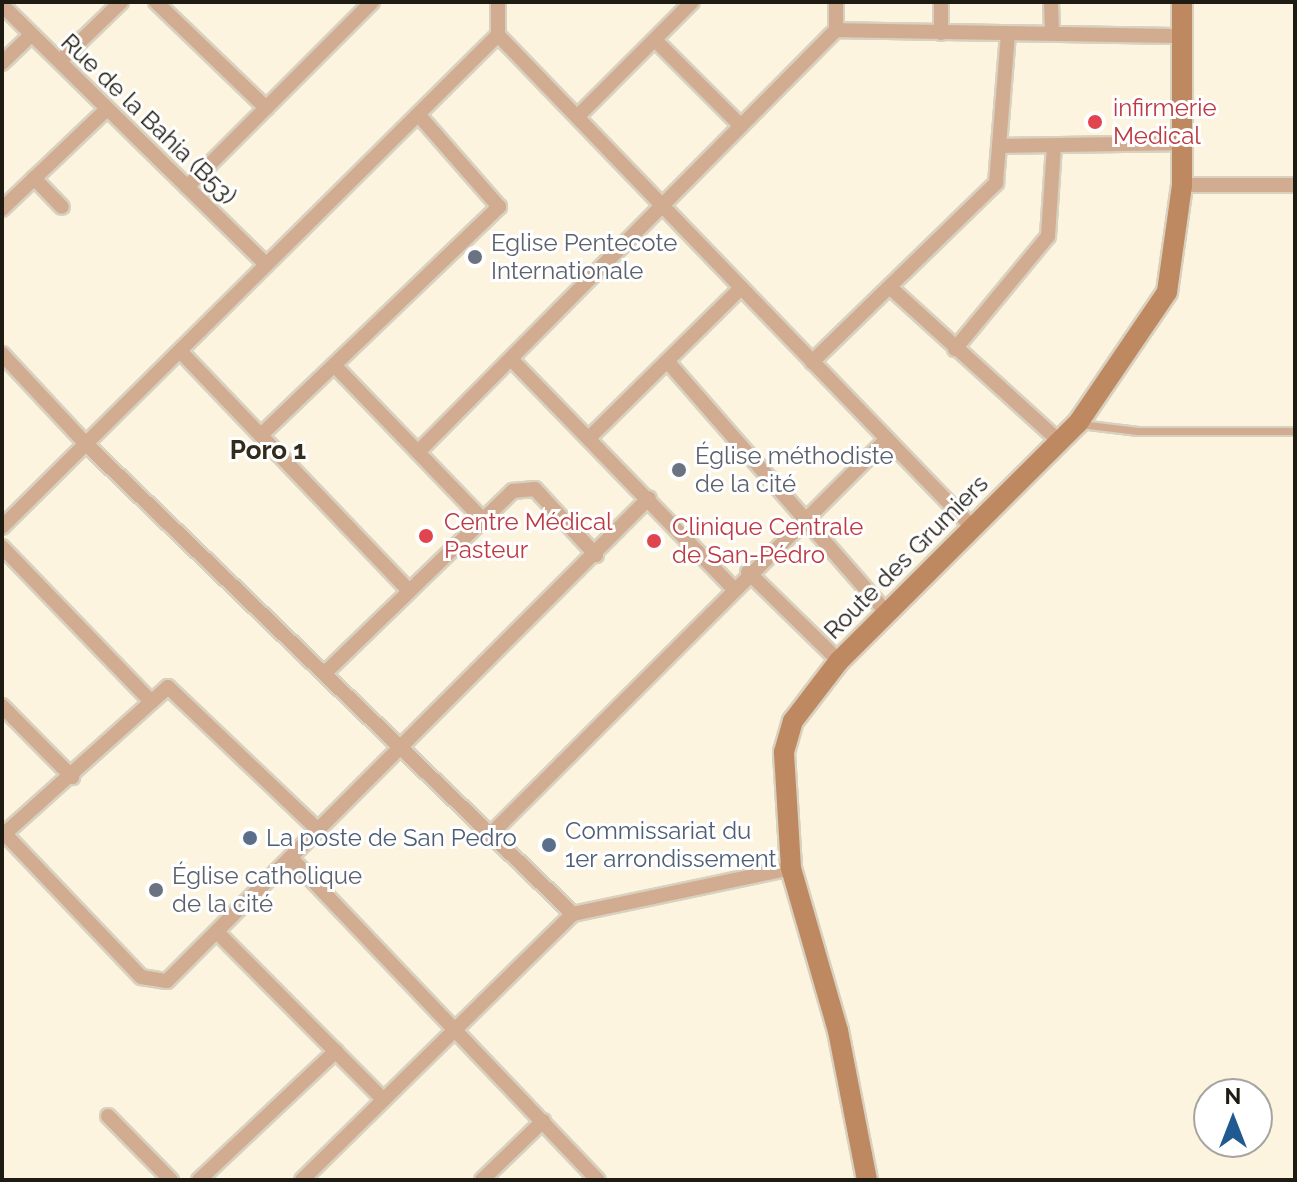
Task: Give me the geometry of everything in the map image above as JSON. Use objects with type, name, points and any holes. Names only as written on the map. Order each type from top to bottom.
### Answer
[{"type":"main road","name":"Route des Grumiers","points":[[867,1180],[838,1031],[791,868],[784,752],[793,721],[839,661],[884,610],[1078,423],[1167,292],[1182,185],[1182,2]]},
{"type":"street","points":[[60,61],[121,2]]},
{"type":"street","points":[[156,2],[266,108]]},
{"type":"street","points":[[187,187],[372,2]]},
{"type":"street","points":[[498,2],[498,35],[663,199],[883,443],[972,527]]},
{"type":"street","points":[[578,116],[657,42],[692,2]]},
{"type":"street","points":[[836,2],[836,30]]},
{"type":"street","points":[[941,2],[941,33]]},
{"type":"street","points":[[1051,2],[1052,33]]},
{"type":"street","name":"Rue de la Bahia (B53)","points":[[2,5],[266,264]]},
{"type":"street","points":[[418,452],[663,199],[836,30],[1182,36]]},
{"type":"street","points":[[812,362],[893,290],[996,183],[1008,33]]},
{"type":"street","points":[[2,63],[31,35]]},
{"type":"street","points":[[2,527],[498,35]]},
{"type":"street","points":[[657,42],[739,124]]},
{"type":"street","points":[[2,209],[106,110]]},
{"type":"street","points":[[261,435],[499,207],[418,114]]},
{"type":"street","points":[[1001,146],[1182,143]]},
{"type":"street","points":[[955,349],[1043,247],[1054,145]]},
{"type":"street","points":[[34,178],[62,207]]},
{"type":"street","points":[[1182,185],[1295,185]]},
{"type":"street","points":[[591,436],[741,288]]},
{"type":"street","points":[[893,290],[1060,442]]},
{"type":"street","points":[[180,351],[409,591]]},
{"type":"street","points":[[2,354],[86,444],[327,671],[573,914]]},
{"type":"street","points":[[511,359],[591,436],[732,587]]},
{"type":"street","points":[[667,361],[802,522],[884,610]]},
{"type":"street","points":[[334,365],[482,519]]},
{"type":"street","points":[[490,835],[732,587],[883,443]]},
{"type":"street","points":[[327,671],[513,491],[535,489],[596,555]]},
{"type":"street","points":[[318,830],[174,689],[160,688],[72,777],[4,835],[153,983],[167,981],[596,555],[649,498]]},
{"type":"street","points":[[2,547],[149,699]]},
{"type":"street","points":[[748,572],[839,661]]},
{"type":"street","points":[[2,706],[72,777]]},
{"type":"street","points":[[291,858],[456,1026],[598,1180]]},
{"type":"street","points":[[302,1180],[382,1098],[573,914],[791,868]]},
{"type":"street","points":[[218,933],[382,1098]]},
{"type":"street","points":[[199,1180],[336,1051]]},
{"type":"street","points":[[108,1116],[171,1180]]},
{"type":"street","points":[[482,1180],[543,1121]]},
{"type":"lane","points":[[1078,423],[1138,431],[1295,431]]},
{"type":"place","name":"infirmerie Medical","points":[[1095,122]]},
{"type":"place","name":"Eglise Pentecote Internationale","points":[[475,257]]},
{"type":"place","name":"Église méthodiste de la cité","points":[[679,470]]},
{"type":"place","name":"Centre Médical Pasteur","points":[[426,536]]},
{"type":"place","name":"Clinique Centrale de San-Pédro","points":[[654,541]]},
{"type":"place","name":"La poste de San Pedro","points":[[250,838]]},
{"type":"place","name":"Commissariat du 1er arrondissement","points":[[549,845]]},
{"type":"place","name":"Église catholique de la cité","points":[[156,890]]},
{"type":"district","name":"Poro 1","points":[[268,451]]}]
